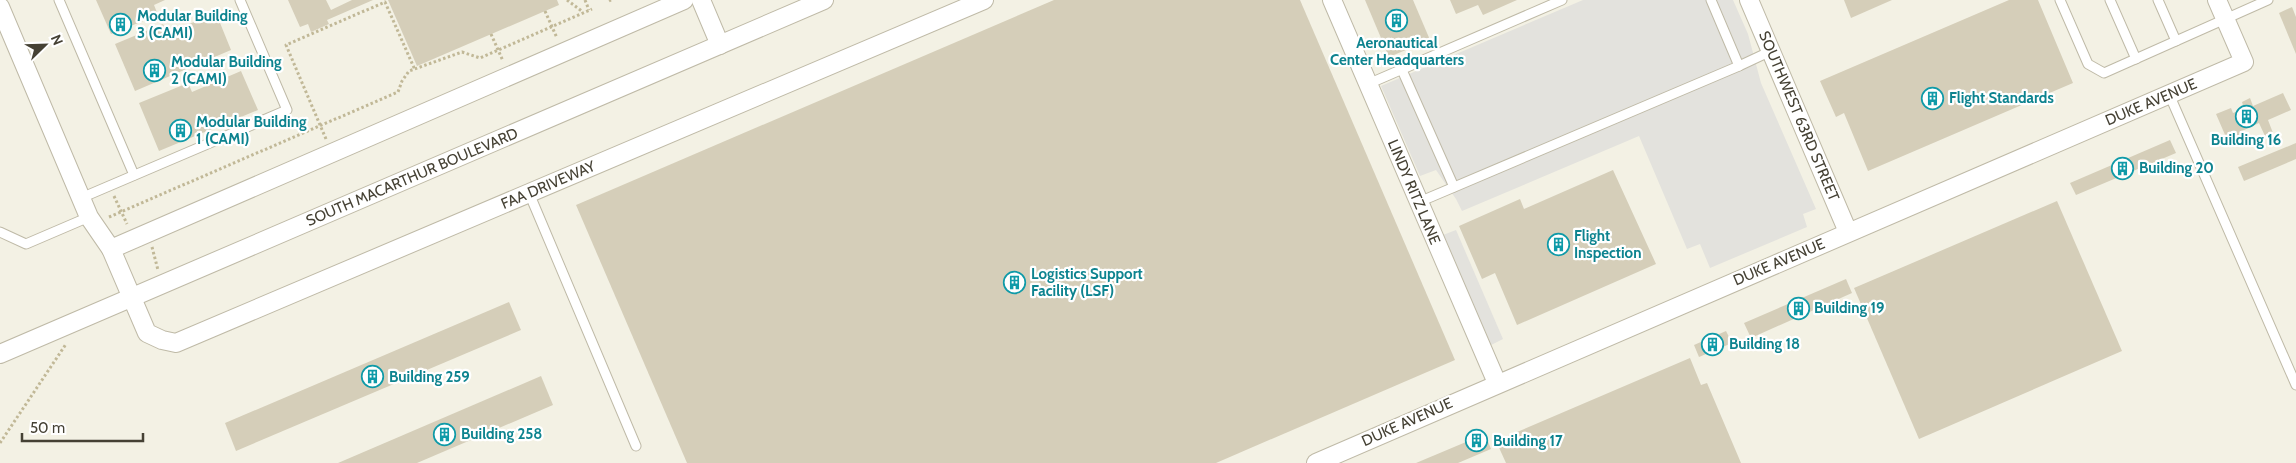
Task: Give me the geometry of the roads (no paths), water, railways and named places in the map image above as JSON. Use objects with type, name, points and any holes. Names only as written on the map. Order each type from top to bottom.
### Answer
[{"type":"street","points":[[111,249],[684,0]]},
{"type":"street","points":[[701,0],[720,45]]},
{"type":"street","name":"SOUTH MACARTHUR BOULEVARD","points":[[0,354],[824,0]]},
{"type":"street","name":"FAA DRIVEWAY","points":[[0,7],[81,198],[98,217],[148,333],[162,340],[176,343],[984,0]]},
{"type":"street","name":"LINDY RITZ LANE","points":[[1332,0],[1497,383]]},
{"type":"street","name":"SOUTHWEST 63RD STREET","points":[[1749,0],[1848,232]]},
{"type":"street","points":[[2217,0],[2225,20]]},
{"type":"street","name":"DUKE AVENUE","points":[[1316,463],[1497,383],[2244,62],[2225,20]]},
{"type":"lane","points":[[59,0],[134,175]]},
{"type":"lane","points":[[81,198],[287,110],[240,0]]},
{"type":"lane","points":[[1368,84],[1562,0]]},
{"type":"lane","points":[[1711,0],[1738,66]]},
{"type":"lane","points":[[2060,0],[2088,64],[2095,70],[2104,73],[2268,0]]},
{"type":"lane","points":[[2110,0],[2136,59]]},
{"type":"lane","points":[[2158,0],[2176,41]]},
{"type":"lane","points":[[1419,202],[1771,51]]},
{"type":"lane","points":[[1402,70],[1454,187]]},
{"type":"lane","points":[[2169,94],[2296,385]]},
{"type":"lane","points":[[529,193],[636,446]]},
{"type":"lane","points":[[0,232],[26,244],[98,217]]},
{"type":"place","name":"Aeronautical Center Headquarters","points":[[1397,20]]},
{"type":"place","name":"Modular Building 3 (CAMI)","points":[[121,25]]},
{"type":"place","name":"Modular Building 2 (CAMI)","points":[[155,71]]},
{"type":"place","name":"Flight Standards","points":[[1933,98]]},
{"type":"place","name":"Building 16","points":[[2246,117]]},
{"type":"place","name":"Modular Building 1 (CAMI)","points":[[180,131]]},
{"type":"place","name":"Building 20","points":[[2123,168]]},
{"type":"place","name":"Flight Inspection","points":[[1558,245]]},
{"type":"place","name":"Logistics Support Facility (LSF)","points":[[1015,283]]},
{"type":"place","name":"Building 19","points":[[1798,308]]},
{"type":"place","name":"Building 18","points":[[1713,344]]},
{"type":"place","name":"Building 259","points":[[373,377]]},
{"type":"place","name":"Building 258","points":[[445,434]]},
{"type":"place","name":"Building 17","points":[[1477,441]]}]
